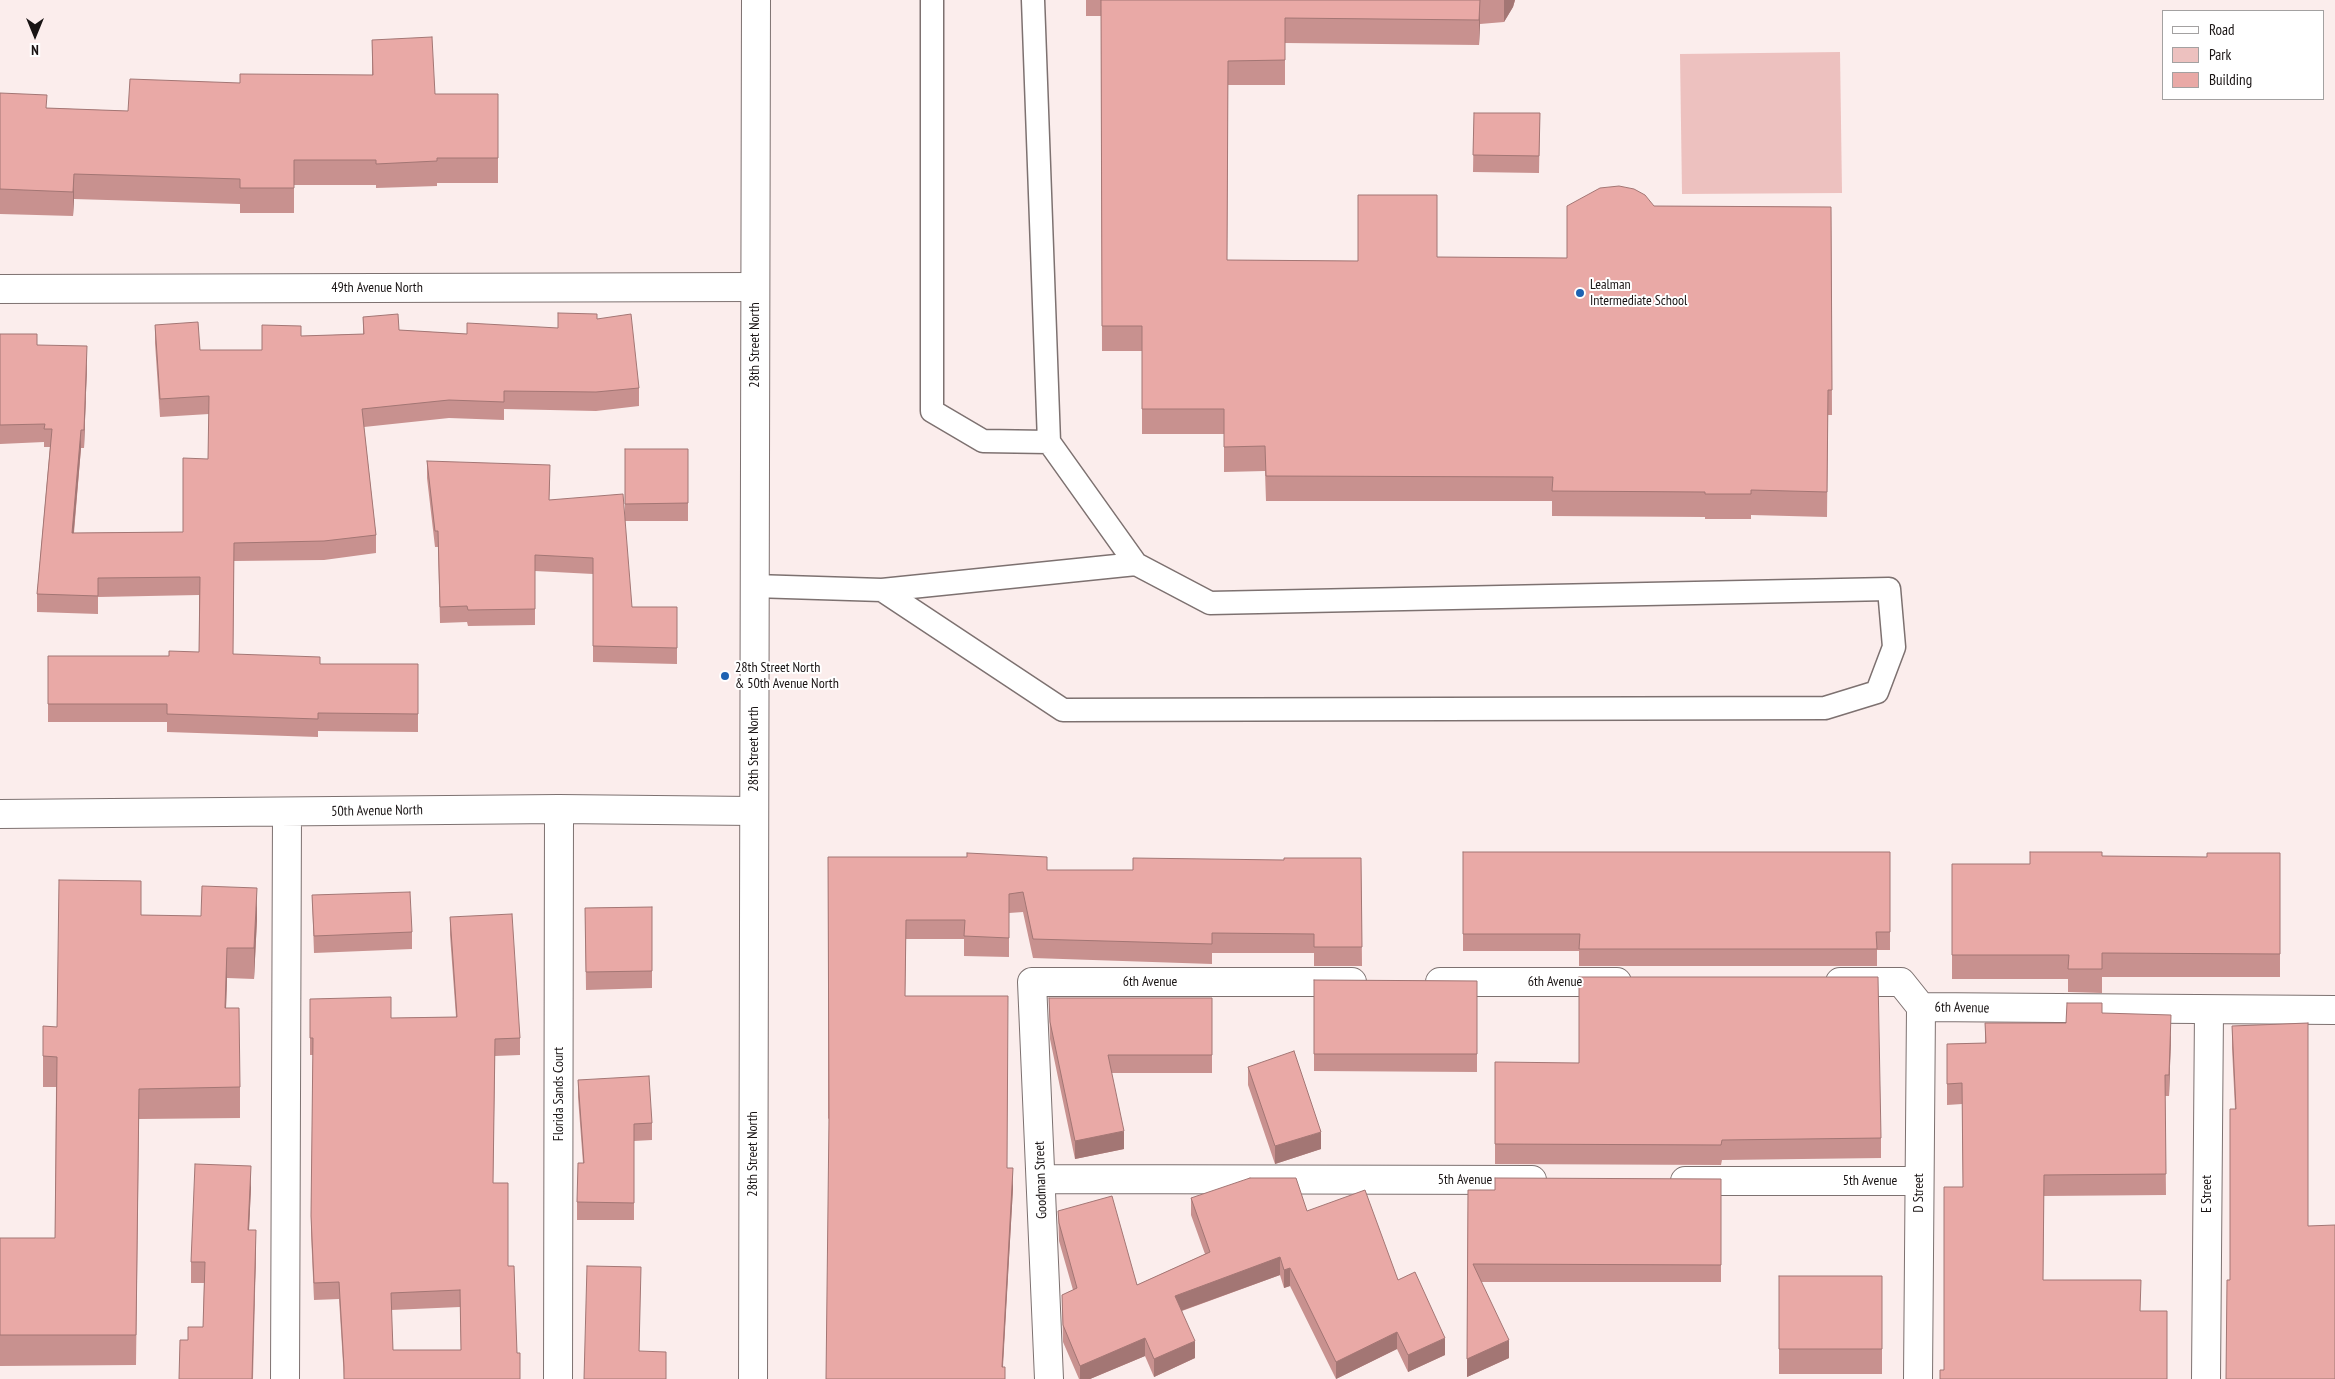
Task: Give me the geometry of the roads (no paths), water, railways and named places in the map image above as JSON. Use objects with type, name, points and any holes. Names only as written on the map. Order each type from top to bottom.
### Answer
[{"type":"street","name":"28th Street North","points":[[753,1379],[756,0]]},
{"type":"street","name":"49th Avenue North","points":[[0,289],[755,287]]},
{"type":"street","name":"50th Avenue North","points":[[0,814],[559,809],[753,811]]},
{"type":"street","name":"Florida Sands Court","points":[[558,1379],[559,809]]},
{"type":"street","points":[[285,1379],[288,812]]},
{"type":"street","name":"6th Avenue","points":[[1032,982],[1382,982]]},
{"type":"street","name":"Goodman Street","points":[[1032,982],[1049,1379]]},
{"type":"street","name":"6th Avenue","points":[[1412,982],[1641,982]]},
{"type":"street","name":"6th Avenue","points":[[1811,982],[1901,982],[1921,1007],[2335,1010]]},
{"type":"street","name":"D Street","points":[[1918,1379],[1921,1007]]},
{"type":"street","name":"E Street","points":[[2206,1379],[2208,1010]]},
{"type":"street","name":"5th Avenue","points":[[1041,1179],[1560,1180]]},
{"type":"street","name":"5th Avenue","points":[[1659,1180],[1919,1181]]},
{"type":"lane","points":[[932,0],[932,411],[983,441],[1049,442]]},
{"type":"lane","points":[[882,590],[1063,710],[1825,708],[1877,692],[1894,647],[1889,589],[1210,603],[1136,564],[1049,442],[1033,0]]},
{"type":"lane","points":[[754,586],[882,590],[1136,564]]},
{"type":"place","name":"Lealman Intermediate School","points":[[1580,293]]},
{"type":"place","name":"28th Street North & 50th Avenue North","points":[[725,676]]}]
